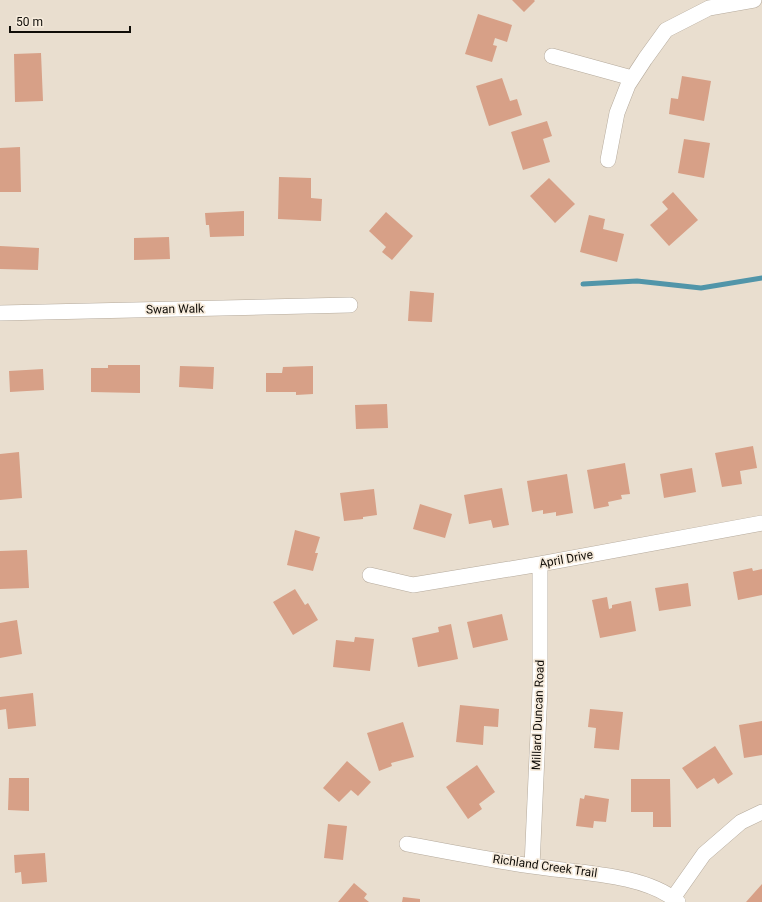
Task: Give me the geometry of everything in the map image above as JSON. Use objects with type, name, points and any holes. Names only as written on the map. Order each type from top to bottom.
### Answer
[{"type":"street","points":[[608,160],[617,113],[632,78],[666,30],[709,8],[754,0]]},
{"type":"street","points":[[552,56],[632,78]]},
{"type":"street","name":"Swan Walk","points":[[0,313],[350,305]]},
{"type":"street","name":"April Drive","points":[[370,575],[413,585],[540,564],[762,523]]},
{"type":"street","name":"Millard Duncan Road","points":[[532,866],[540,689],[540,564]]},
{"type":"street","points":[[675,900],[704,854],[741,822],[762,812]]},
{"type":"street","name":"Richland Creek Trail","points":[[407,844],[532,866],[609,875],[656,889],[675,900]]},
{"type":"building","points":[[512,0],[534,0],[535,1],[524,12]]},
{"type":"building","points":[[478,14],[512,25],[507,42],[495,38],[493,45],[497,46],[492,62],[465,54]]},
{"type":"building","points":[[41,53],[43,101],[15,102],[14,54]]},
{"type":"building","points":[[682,76],[711,81],[704,121],[669,114],[671,98],[678,99]]},
{"type":"building","points":[[502,78],[510,101],[517,99],[522,115],[489,126],[476,86]]},
{"type":"building","points":[[547,121],[552,136],[543,139],[550,162],[523,170],[511,132]]},
{"type":"building","points":[[684,139],[710,143],[704,178],[678,173]]},
{"type":"building","points":[[20,147],[21,192],[0,192],[0,148]]},
{"type":"building","points":[[279,177],[311,178],[311,198],[322,199],[321,221],[278,219]]},
{"type":"building","points":[[549,178],[575,204],[555,223],[530,196]]},
{"type":"building","points":[[673,192],[698,220],[669,246],[650,225],[668,209],[662,202]]},
{"type":"building","points":[[244,211],[244,236],[210,237],[209,225],[206,225],[205,213]]},
{"type":"building","points":[[386,212],[413,236],[392,260],[382,252],[386,247],[369,231]]},
{"type":"building","points":[[589,215],[605,219],[603,229],[624,234],[617,262],[580,252]]},
{"type":"building","points":[[169,237],[170,259],[134,260],[134,238]]},
{"type":"building","points":[[0,246],[39,248],[38,270],[0,269]]},
{"type":"building","points":[[410,291],[434,293],[432,322],[408,321]]},
{"type":"building","points":[[108,365],[140,365],[140,393],[91,392],[91,368],[108,368]]},
{"type":"building","points":[[180,366],[214,367],[213,389],[179,387]]},
{"type":"building","points":[[313,366],[313,394],[296,395],[296,392],[266,392],[266,373],[282,373],[283,367]]},
{"type":"building","points":[[43,369],[44,390],[10,392],[9,371]]},
{"type":"building","points":[[387,404],[388,428],[356,429],[355,405]]},
{"type":"building","points":[[753,446],[757,468],[740,471],[742,484],[722,487],[715,453]]},
{"type":"building","points":[[19,452],[22,498],[0,500],[0,454]]},
{"type":"building","points":[[625,463],[630,494],[621,495],[622,499],[608,502],[609,506],[594,509],[587,470]]},
{"type":"building","points":[[692,468],[696,492],[664,498],[660,474]]},
{"type":"building","points":[[567,474],[573,513],[556,516],[556,512],[543,514],[543,510],[532,512],[527,481]]},
{"type":"building","points":[[502,488],[509,525],[493,528],[491,520],[469,524],[464,495]]},
{"type":"building","points":[[374,489],[377,515],[363,517],[363,519],[344,521],[340,493]]},
{"type":"building","points":[[420,504],[452,514],[445,538],[413,529]]},
{"type":"building","points":[[295,530],[320,537],[315,553],[318,553],[313,571],[287,565]]},
{"type":"building","points":[[27,550],[29,588],[0,589],[0,551]]},
{"type":"building","points":[[752,568],[753,571],[762,569],[762,595],[738,600],[733,572]]},
{"type":"building","points":[[688,583],[691,606],[659,611],[655,588]]},
{"type":"building","points":[[295,589],[305,605],[308,603],[318,620],[293,635],[273,602]]},
{"type":"building","points":[[607,597],[609,609],[612,608],[612,605],[631,601],[636,631],[600,638],[592,600]]},
{"type":"building","points":[[502,614],[508,640],[473,648],[467,622]]},
{"type":"building","points":[[17,620],[22,654],[0,658],[0,623]]},
{"type":"building","points":[[451,624],[458,659],[418,667],[412,638],[439,632],[438,627]]},
{"type":"building","points":[[355,637],[374,639],[370,671],[333,667],[336,640],[354,642]]},
{"type":"building","points":[[33,693],[36,726],[8,729],[6,709],[0,710],[0,697]]},
{"type":"building","points":[[460,705],[499,709],[498,727],[484,726],[483,745],[456,742]]},
{"type":"building","points":[[590,709],[623,712],[619,750],[594,748],[596,728],[588,727]]},
{"type":"building","points":[[762,721],[762,755],[744,758],[739,725]]},
{"type":"building","points":[[403,722],[414,757],[391,763],[392,766],[379,771],[367,733]]},
{"type":"building","points":[[715,746],[733,774],[718,784],[714,778],[697,789],[682,768]]},
{"type":"building","points":[[347,761],[371,782],[358,796],[351,790],[339,802],[323,788]]},
{"type":"building","points":[[477,765],[495,792],[479,804],[482,809],[468,819],[446,787]]},
{"type":"building","points":[[9,778],[29,778],[29,811],[8,810]]},
{"type":"building","points":[[631,779],[670,779],[671,827],[653,827],[653,812],[631,812]]},
{"type":"building","points":[[585,795],[609,799],[606,822],[594,821],[593,828],[576,826],[580,798],[584,799]]},
{"type":"building","points":[[328,824],[347,826],[343,860],[324,858]]},
{"type":"building","points":[[45,853],[47,882],[22,884],[21,872],[15,873],[14,855]]},
{"type":"building","points":[[354,883],[367,894],[364,898],[369,902],[338,902]]},
{"type":"building","points":[[762,884],[762,902],[746,902]]},
{"type":"building","points":[[403,897],[420,899],[420,902],[402,902]]},
{"type":"waterway","points":[[583,284],[637,281],[701,288],[762,278]]}]
